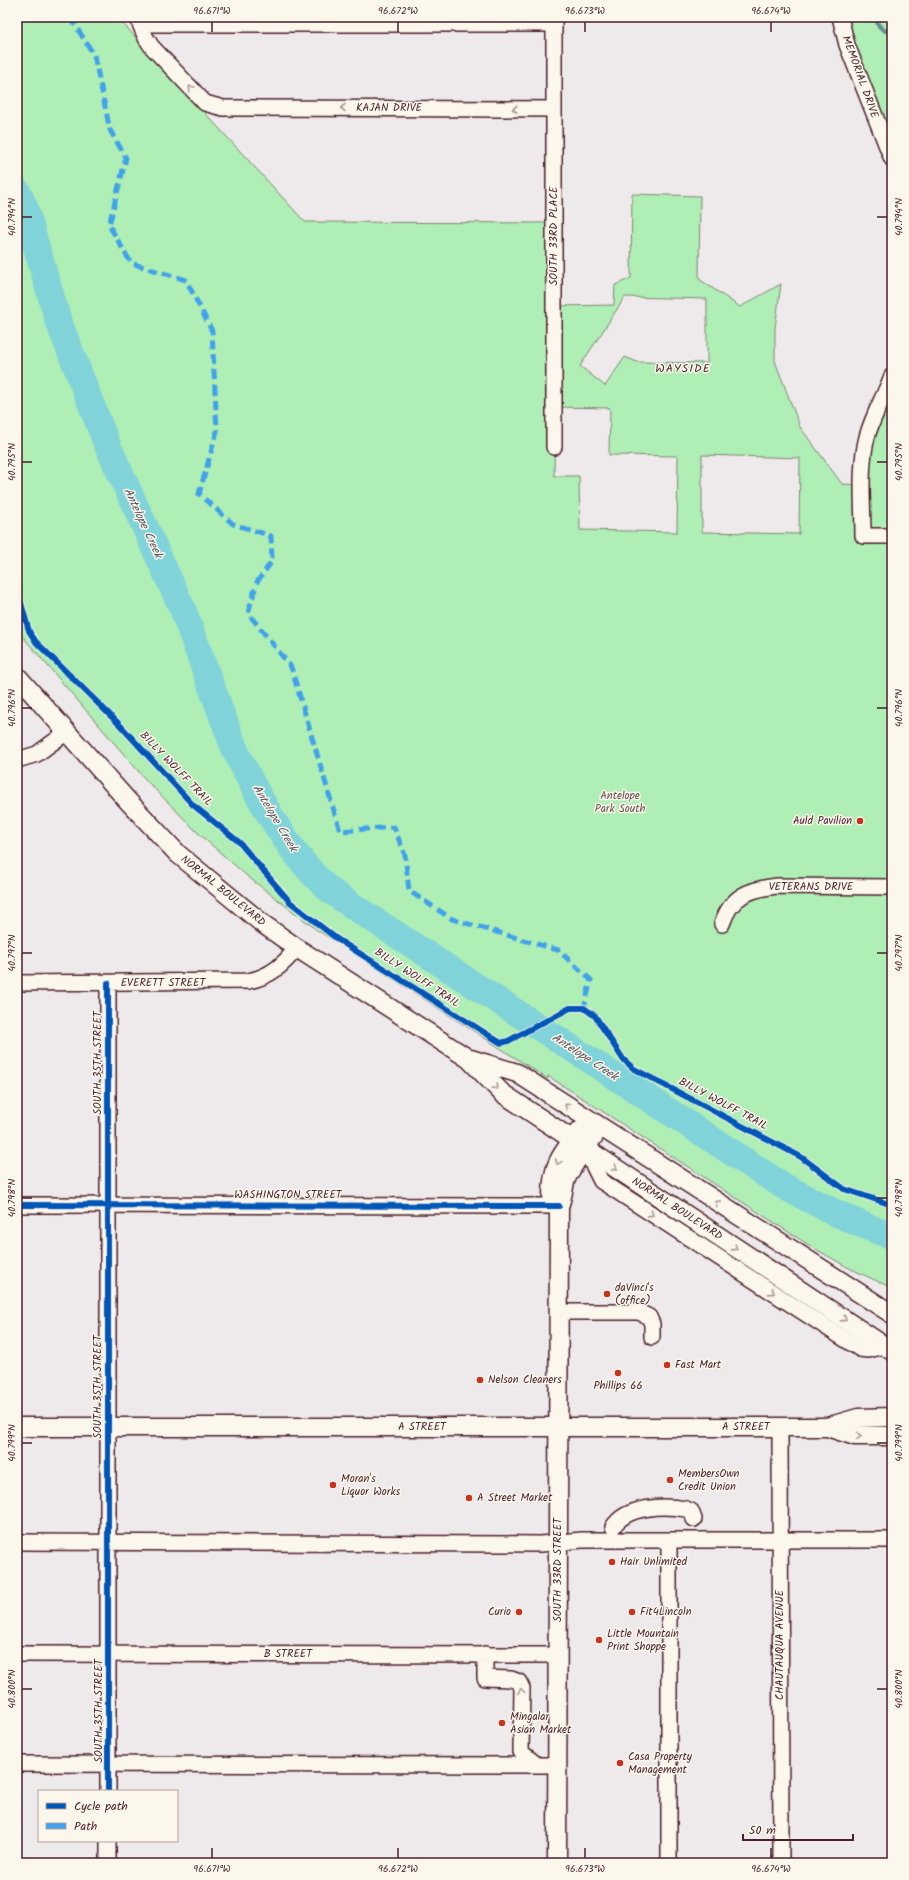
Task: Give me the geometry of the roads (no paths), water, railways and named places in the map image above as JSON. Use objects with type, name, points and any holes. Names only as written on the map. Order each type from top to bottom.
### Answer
[{"type":"main road","name":"NORMAL BOULEVARD","points":[[17,676],[178,854],[263,924],[297,948],[470,1058],[517,1073],[892,1314]]},
{"type":"main road","name":"NORMAL BOULEVARD","points":[[470,1058],[502,1093],[888,1348]]},
{"type":"main road","name":"SOUTH 33RD STREET","points":[[557,1863],[559,1206],[552,1196],[552,1180],[559,1158],[579,1145],[594,1123]]},
{"type":"main road","points":[[800,1256],[892,1300]]},
{"type":"main road","name":"A STREET","points":[[17,1427],[780,1428],[827,1427],[858,1418],[892,1417]]},
{"type":"main road","name":"A STREET","points":[[827,1427],[855,1436],[892,1436]]},
{"type":"street","name":"MEMORIAL DRIVE","points":[[840,17],[847,45],[892,159]]},
{"type":"street","points":[[142,20],[554,21]]},
{"type":"street","name":"KAJAN DRIVE","points":[[142,20],[146,38],[152,47],[205,103],[223,108],[554,109]]},
{"type":"street","name":"SOUTH 33RD PLACE","points":[[554,21],[554,447]]},
{"type":"street","points":[[892,376],[873,418],[867,438],[863,472],[863,536],[892,536]]},
{"type":"street","points":[[17,760],[37,754],[67,732]]},
{"type":"street","name":"VETERANS DRIVE","points":[[722,924],[726,913],[740,896],[751,890],[762,887],[892,887]]},
{"type":"street","name":"EVERETT STREET","points":[[17,983],[248,981],[268,975],[283,964],[297,948]]},
{"type":"street","name":"SOUTH 35TH STREET","points":[[108,983],[108,1790]]},
{"type":"street","name":"WASHINGTON STREET","points":[[17,1205],[559,1206]]},
{"type":"street","points":[[559,1312],[639,1312],[649,1317],[652,1324],[652,1337]]},
{"type":"street","name":"CHAUTAUQUA AVENUE","points":[[780,1428],[781,1863]]},
{"type":"street","points":[[611,1528],[621,1526],[648,1515],[684,1514],[694,1519]]},
{"type":"street","points":[[17,1542],[183,1544],[260,1542],[370,1545],[557,1543],[582,1540],[892,1540]]},
{"type":"street","points":[[669,1540],[669,1863]]},
{"type":"street","name":"B STREET","points":[[17,1654],[558,1655]]},
{"type":"street","points":[[485,1654],[485,1678],[511,1679],[519,1682],[522,1688],[521,1752],[536,1764]]},
{"type":"street","points":[[17,1764],[557,1764]]},
{"type":"street","points":[[108,1842],[108,1863]]},
{"type":"waterway","points":[[876,17],[881,28],[892,33]]},
{"type":"waterway","name":"Antelope Creek","points":[[17,191],[25,208],[58,320],[106,442],[183,610],[235,750],[253,786],[274,822],[285,839],[310,871],[327,888],[351,905],[785,1187],[851,1220],[892,1236]]},
{"type":"place","name":"Auld Pavilion","points":[[860,821]]},
{"type":"place","name":"daVinci's (office)","points":[[607,1294]]},
{"type":"place","name":"Fast Mart","points":[[667,1365]]},
{"type":"place","name":"Phillips 66","points":[[618,1373]]},
{"type":"place","name":"Nelson Cleaners","points":[[480,1380]]},
{"type":"place","name":"MembersOwn Credit Union","points":[[670,1480]]},
{"type":"place","name":"Moran's Liquor Works","points":[[333,1485]]},
{"type":"place","name":"A Street Market","points":[[469,1498]]},
{"type":"place","name":"Hair Unlimited","points":[[612,1562]]},
{"type":"place","name":"Curio","points":[[519,1612]]},
{"type":"place","name":"Fit4Lincoln","points":[[632,1612]]},
{"type":"place","name":"Little Mountain Print Shoppe","points":[[599,1640]]},
{"type":"place","name":"Mingalar Asian Market","points":[[502,1723]]},
{"type":"place","name":"Casa Property Management","points":[[620,1763]]},
{"type":"district","name":"WAYSIDE","points":[[683,368]]},
{"type":"park label","name":"Antelope Park South","points":[[620,802]]}]
